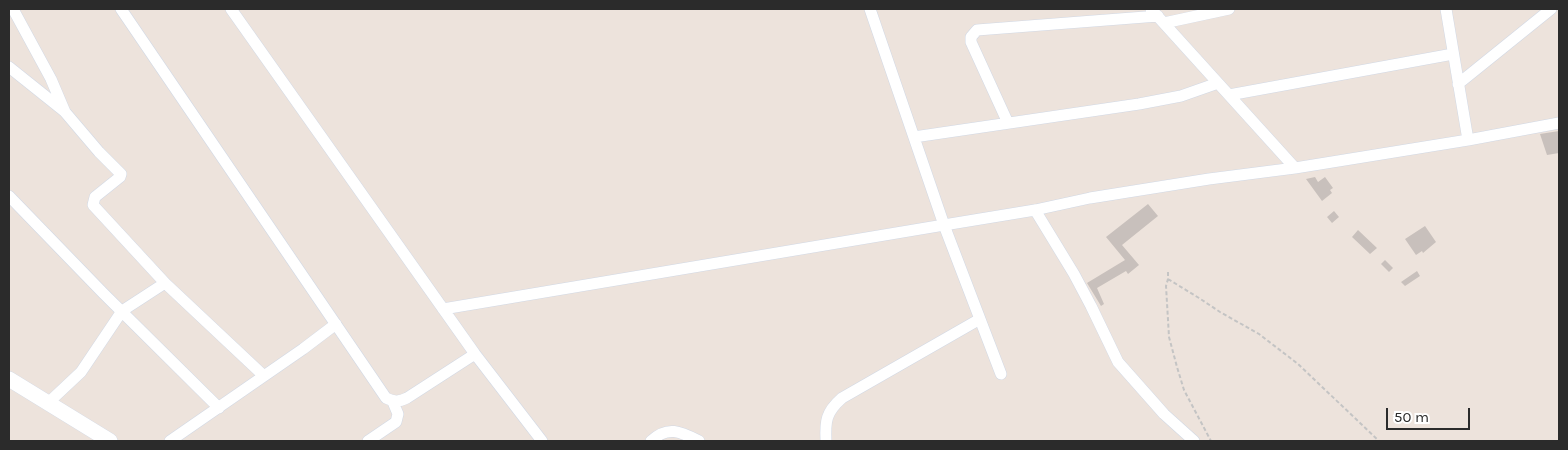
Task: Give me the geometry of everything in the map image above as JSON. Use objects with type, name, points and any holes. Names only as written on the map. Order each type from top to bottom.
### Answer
[{"type":"street","points":[[13,9],[51,79],[65,112]]},
{"type":"street","points":[[121,9],[386,398],[393,402],[401,401],[475,354]]},
{"type":"street","points":[[231,9],[475,354],[542,441]]},
{"type":"street","points":[[870,9],[944,225],[1001,374]]},
{"type":"street","points":[[1008,123],[971,42],[971,37],[977,30],[1229,9]]},
{"type":"street","points":[[1446,9],[1468,140]]},
{"type":"street","points":[[1458,84],[1551,9]]},
{"type":"street","points":[[1157,16],[1295,168]]},
{"type":"street","points":[[1229,95],[1453,54]]},
{"type":"street","points":[[9,67],[65,112],[99,152],[121,174],[120,177],[95,197],[93,205],[165,283],[264,376]]},
{"type":"street","points":[[914,137],[1139,104],[1181,96],[1218,83]]},
{"type":"street","points":[[443,309],[1035,210],[1090,198],[1209,179],[1295,168],[1559,123]]},
{"type":"street","points":[[9,196],[220,408]]},
{"type":"street","points":[[1035,210],[1074,274],[1118,362],[1164,414],[1194,441]]},
{"type":"street","points":[[48,403],[82,372],[122,311],[165,283]]},
{"type":"street","points":[[826,441],[826,418],[831,407],[842,398],[980,319]]},
{"type":"street","points":[[170,441],[220,408],[336,324]]},
{"type":"street","points":[[9,379],[110,441]]},
{"type":"street","points":[[368,441],[396,422],[398,414],[393,402]]},
{"type":"street","points":[[651,441],[663,433],[674,431],[699,441]]},
{"type":"path","points":[[1168,272],[1166,286],[1169,337],[1184,390],[1211,441]]},
{"type":"path","points":[[1168,279],[1259,334],[1298,364],[1380,441]]},
{"type":"building","points":[[1559,131],[1559,153],[1547,155],[1540,134]]},
{"type":"building","points":[[1315,177],[1318,182],[1325,177],[1333,188],[1330,190],[1332,193],[1322,201],[1306,179]]},
{"type":"building","points":[[1148,204],[1158,216],[1122,245],[1139,265],[1128,274],[1126,271],[1097,288],[1104,304],[1101,306],[1087,283],[1125,260],[1106,237]]},
{"type":"building","points":[[1334,211],[1339,217],[1332,223],[1327,217]]},
{"type":"building","points":[[1425,226],[1436,242],[1423,253],[1422,251],[1416,255],[1405,239]]},
{"type":"building","points":[[1358,230],[1377,248],[1370,254],[1352,237]]},
{"type":"building","points":[[1385,260],[1393,268],[1389,272],[1381,264]]},
{"type":"building","points":[[1417,271],[1420,276],[1405,286],[1401,282]]}]
